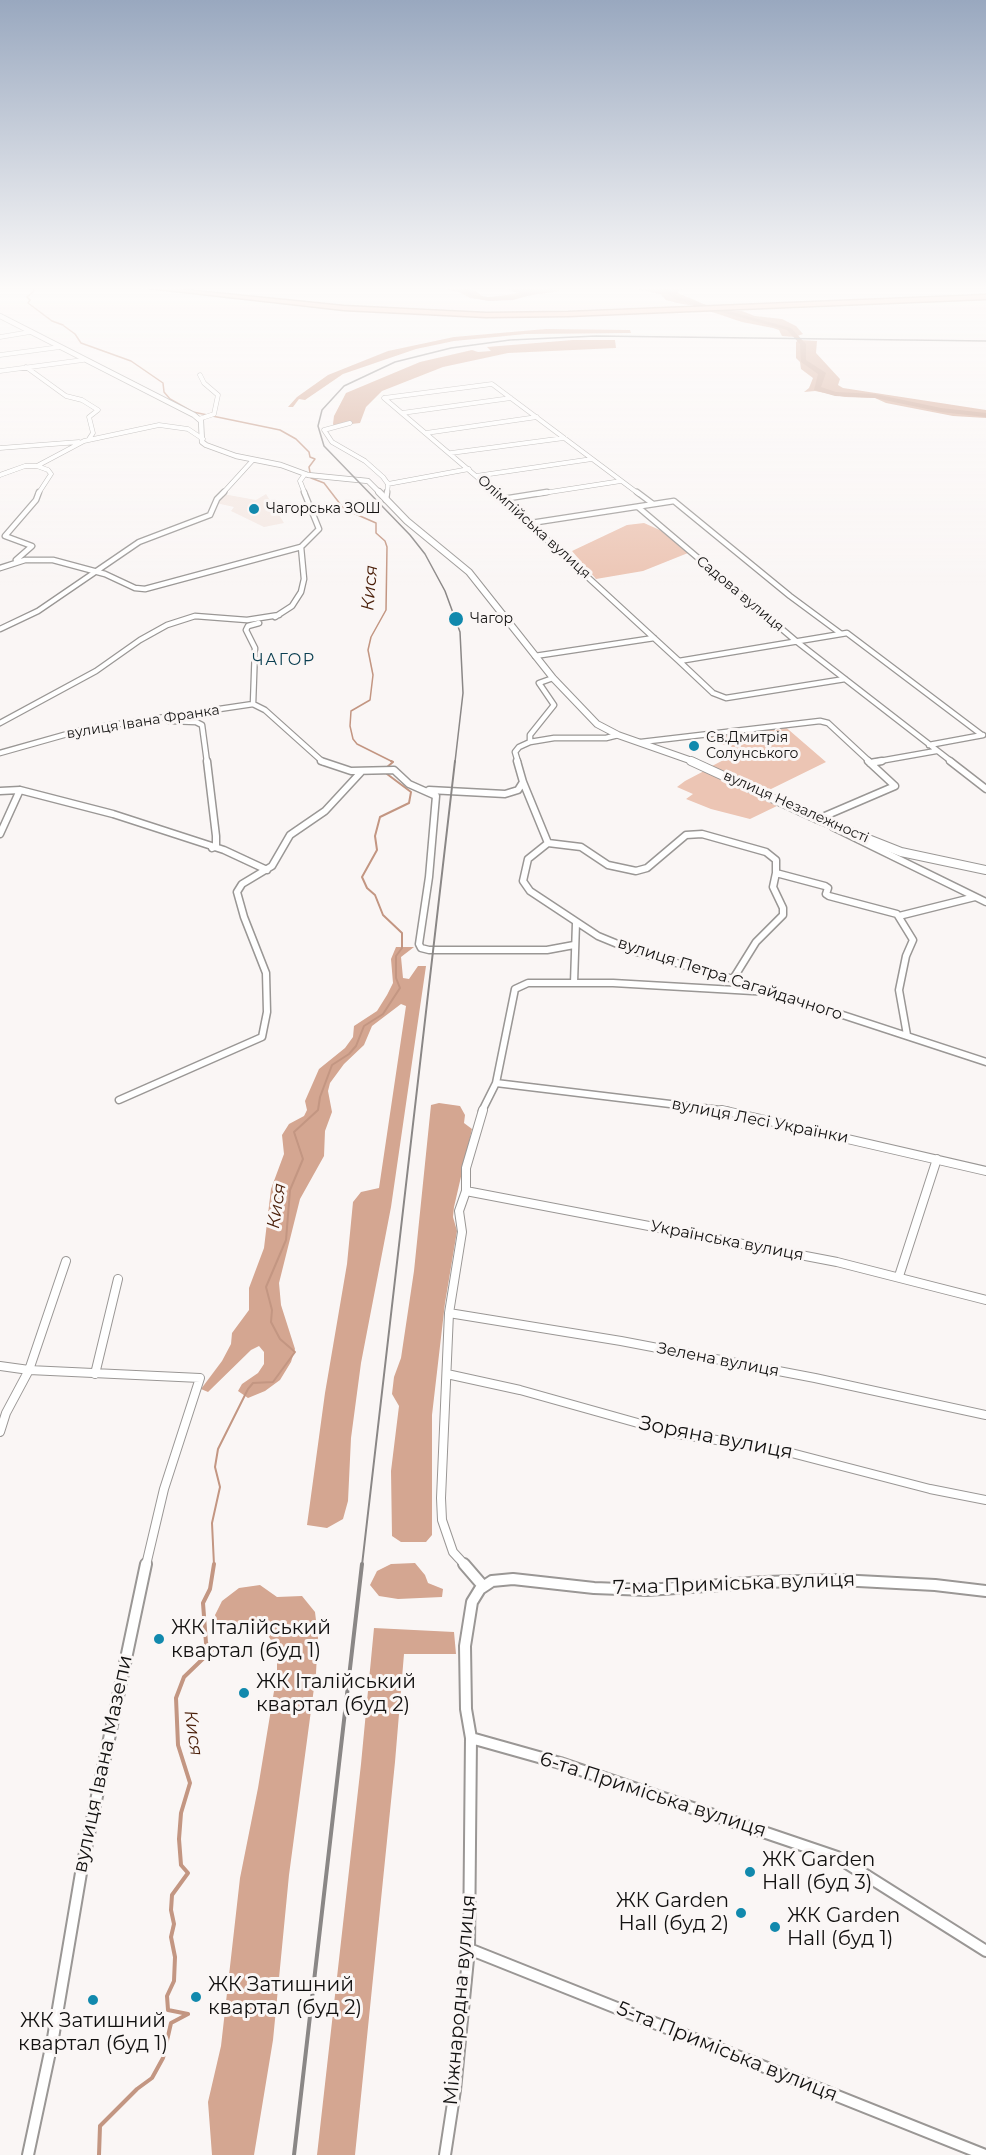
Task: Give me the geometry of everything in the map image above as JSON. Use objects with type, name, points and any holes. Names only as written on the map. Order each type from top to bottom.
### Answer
[{"type":"street","points":[[37,466],[93,435],[89,417],[98,410],[81,399],[67,396],[55,388]]},
{"type":"street","points":[[139,388],[163,397],[199,419],[202,424],[203,443],[208,446],[253,460],[281,465],[309,475]]},
{"type":"street","points":[[199,419],[215,413],[218,394],[210,388]]},
{"type":"street","name":"Олімпійська вулиця","points":[[464,388],[384,398],[531,523],[713,693],[726,698],[845,679]]},
{"type":"street","name":"Олімпійська вулиця","points":[[497,388],[511,398]]},
{"type":"street","points":[[402,413],[511,398],[653,504]]},
{"type":"street","points":[[426,433],[537,417]]},
{"type":"street","points":[[350,423],[324,430],[332,442],[368,463],[388,484]]},
{"type":"street","points":[[0,448],[86,440],[159,425],[188,429],[203,439]]},
{"type":"street","points":[[451,453],[564,438]]},
{"type":"street","points":[[476,476],[592,459]]},
{"type":"street","points":[[0,629],[32,614],[142,541],[210,515],[215,501],[240,477],[253,460]]},
{"type":"street","points":[[0,475],[25,466],[37,466],[48,470],[51,474],[39,491],[38,499],[6,535],[7,538]]},
{"type":"street","points":[[388,484],[469,469]]},
{"type":"street","points":[[8,564],[29,559],[48,559],[95,571],[135,588],[148,589],[301,547],[319,528],[300,481],[309,475]]},
{"type":"street","name":"вулиця Незалежності","points":[[309,475],[345,481],[367,481],[407,521],[469,572],[553,678],[597,724],[618,735],[708,768],[821,820],[901,852],[986,870]]},
{"type":"street","points":[[503,499],[621,481]]},
{"type":"street","points":[[386,500],[388,484]]},
{"type":"street","points":[[531,523],[674,501],[840,633],[852,636],[984,735]]},
{"type":"street","name":"Садова вулиця","points":[[638,507],[796,642],[986,789]]},
{"type":"street","points":[[0,540],[7,538],[33,547],[0,568]]},
{"type":"street","points":[[301,547],[303,587],[294,603],[279,615],[246,628],[255,648],[253,704],[265,710],[320,760],[338,768],[398,771],[408,784],[435,795],[437,801],[420,947],[429,950],[547,950],[574,945]]},
{"type":"street","points":[[0,723],[96,670],[140,640],[174,622],[196,616],[247,620],[279,615]]},
{"type":"street","points":[[679,661],[840,633]]},
{"type":"street","points":[[535,656],[654,638]]},
{"type":"street","points":[[530,742],[530,735],[554,705],[539,682],[553,678]]},
{"type":"street","name":"вулиця Івана Франка","points":[[0,753],[85,729],[253,704]]},
{"type":"street","points":[[155,719],[196,722],[202,725],[216,836],[216,846],[213,848]]},
{"type":"street","points":[[641,742],[820,721],[828,723],[895,786],[821,820]]},
{"type":"street","points":[[618,735],[606,738],[554,738],[530,742],[519,747],[515,752],[523,782],[548,843],[562,843],[584,848],[608,865],[636,872],[647,868],[686,835],[699,833],[770,854],[777,862],[773,886],[783,908],[783,915],[756,942],[733,978]]},
{"type":"street","points":[[929,745],[984,735]]},
{"type":"street","points":[[870,763],[936,751]]},
{"type":"street","points":[[119,1100],[262,1036],[267,1012],[266,973],[236,893],[242,884],[267,870],[276,861],[290,835],[325,811],[362,771]]},
{"type":"street","points":[[427,790],[505,794],[518,790],[523,782]]},
{"type":"street","points":[[0,790],[20,790],[113,814],[236,854],[267,870]]},
{"type":"street","points":[[0,834],[20,790]]},
{"type":"street","points":[[821,820],[851,838],[986,902]]},
{"type":"street","name":"вулиця Петра Сагайдачного","points":[[548,843],[528,859],[523,881],[530,891],[598,936],[637,952],[733,978],[986,1062]]},
{"type":"street","points":[[776,873],[824,885],[828,888],[826,894],[828,896],[886,910],[899,916],[963,902],[975,897]]},
{"type":"street","points":[[899,916],[913,942],[906,956],[899,990],[907,1035]]},
{"type":"street","points":[[574,983],[576,923]]},
{"type":"street","points":[[483,1586],[453,1552],[442,1520],[449,1313],[462,1232],[459,1207],[466,1191],[466,1172],[483,1108],[496,1083],[515,989],[528,983],[613,982],[770,992]]},
{"type":"street","name":"вулиця Лесі Українки","points":[[496,1083],[705,1107],[986,1171]]},
{"type":"street","points":[[899,1276],[937,1158]]},
{"type":"street","name":"Українська вулиця","points":[[466,1191],[714,1237],[899,1276],[986,1300]]},
{"type":"street","points":[[0,1432],[6,1413],[29,1371],[66,1261]]},
{"type":"street","points":[[0,1366],[29,1371],[95,1374],[118,1279]]},
{"type":"street","name":"Зелена вулиця","points":[[449,1313],[621,1341],[815,1378],[986,1415]]},
{"type":"street","name":"вулиця Івана Мазепи","points":[[28,2155],[52,2038],[82,1867],[136,1607],[164,1489],[200,1378],[95,1374]]},
{"type":"street","name":"Зоряна вулиця","points":[[447,1374],[520,1390],[677,1434],[776,1449],[930,1489],[986,1500]]},
{"type":"street","name":"7-ма Приміська вулиця","points":[[483,1586],[498,1580],[520,1578],[594,1588],[647,1590],[828,1580],[908,1583],[986,1592]]},
{"type":"street","name":"Міжнародна вулиця","points":[[445,2155],[455,2090],[469,1948],[471,1738],[466,1709],[465,1646],[472,1602],[483,1586]]},
{"type":"street","name":"6-та Приміська вулиця","points":[[471,1738],[560,1763],[824,1851],[860,1869],[932,1919],[986,1952]]},
{"type":"street","name":"5-та Приміська вулиця","points":[[469,1948],[985,2155]]},
{"type":"shaded area","points":[[310,388],[323,388],[305,400],[299,399],[293,407],[288,407]]},
{"type":"shaded area","points":[[359,388],[391,388],[382,391],[366,407],[360,423],[334,426],[334,416],[346,393]]},
{"type":"shaded area","points":[[809,388],[842,388],[986,410],[986,418],[953,416],[886,403],[875,398],[845,397],[815,391],[804,392]]},
{"type":"shaded area","name":"Чагорська ЗОШ","points":[[223,494],[256,500],[266,494],[284,523],[264,527],[231,511],[234,507],[216,503]]},
{"type":"shaded area","points":[[644,523],[662,531],[688,553],[643,571],[596,579],[572,551],[627,525]]},
{"type":"shaded area","points":[[782,724],[826,762],[767,791],[712,766],[741,751],[697,735]]},
{"type":"shaded area","points":[[706,770],[779,805],[750,819],[711,809],[686,799],[693,794],[677,787]]},
{"type":"shaded area","points":[[396,947],[414,947],[401,957],[403,978],[409,979],[418,966],[426,966],[391,1207],[361,1363],[351,1438],[348,1501],[343,1519],[327,1528],[307,1525],[325,1393],[347,1264],[353,1202],[361,1192],[379,1188],[406,1006],[401,1004],[372,1026],[364,1045],[344,1064],[330,1083],[328,1091],[332,1112],[325,1131],[324,1156],[300,1199],[279,1283],[281,1305],[295,1349],[291,1362],[280,1380],[265,1391],[248,1398],[238,1391],[242,1384],[258,1373],[264,1364],[264,1352],[259,1346],[251,1350],[208,1392],[201,1389],[222,1361],[231,1344],[232,1333],[249,1310],[249,1288],[264,1248],[271,1189],[284,1154],[282,1135],[289,1124],[304,1116],[307,1110],[305,1101],[319,1069],[345,1048],[353,1037],[354,1026],[377,1011],[387,995],[393,983],[391,959]]},
{"type":"shaded area","points":[[439,1103],[460,1106],[465,1115],[464,1123],[472,1129],[454,1207],[453,1217],[457,1231],[445,1303],[432,1415],[432,1535],[426,1542],[401,1542],[392,1536],[391,1471],[399,1406],[392,1394],[394,1377],[401,1358],[414,1271],[431,1105]]},
{"type":"shaded area","points":[[415,1563],[425,1575],[428,1583],[443,1589],[442,1597],[398,1599],[379,1596],[370,1585],[377,1571],[391,1564]]},
{"type":"shaded area","points":[[260,1585],[277,1597],[302,1596],[315,1612],[318,1637],[316,1673],[289,1875],[273,2040],[254,2155],[212,2155],[208,2102],[221,2046],[240,1878],[277,1673],[277,1650],[266,1632],[253,1627],[219,1628],[215,1615],[222,1601],[239,1588]]},
{"type":"shaded area","points":[[374,1628],[454,1632],[456,1654],[404,1654],[355,2155],[317,2155],[361,1764]]},
{"type":"waterway","name":"Кися","points":[[164,388],[170,399],[193,412],[280,430],[296,439],[309,452],[310,457],[315,459],[309,467],[311,478],[324,483],[344,509],[376,523],[376,533],[385,541],[387,547],[386,610],[371,637],[368,650],[373,675],[370,700],[351,711],[350,726],[353,739],[357,744],[393,762],[386,768],[387,774],[411,792],[409,803],[380,817],[375,836],[377,850],[362,877],[367,888],[375,895],[383,915],[402,933],[402,948],[396,956],[396,978],[400,988],[383,1014],[364,1026],[356,1046],[349,1054],[332,1065],[320,1097],[318,1110],[294,1132],[303,1159],[290,1190],[286,1240],[266,1287],[272,1310],[271,1322],[280,1339],[295,1352],[273,1382],[253,1383],[248,1389],[218,1449],[215,1467],[220,1487],[212,1523],[214,1564]]},
{"type":"waterway","points":[[817,388],[835,394],[875,396],[941,410],[986,415]]},
{"type":"waterway","name":"Кися","points":[[99,2155],[100,2126],[137,2089],[152,2078],[163,2058],[171,2023],[188,2014],[168,2010],[167,1996],[174,1981],[175,1957],[171,1937],[174,1924],[171,1910],[172,1895],[188,1873],[181,1865],[179,1839],[181,1813],[190,1783],[178,1745],[176,1698],[184,1677],[212,1650],[206,1643],[203,1603],[210,1589],[214,1564]]},
{"type":"railway","points":[[343,388],[322,410],[318,426],[324,446],[410,535],[425,554],[445,591],[460,632],[463,693],[455,762]]},
{"type":"railway","points":[[362,1565],[455,761]]},
{"type":"railway","points":[[294,2155],[362,1564]]},
{"type":"place","name":"Чагорська ЗОШ","points":[[254,509]]},
{"type":"place","name":"Чагор","points":[[456,619]]},
{"type":"place","name":"Св.Дмитрія Солунського","points":[[694,746]]},
{"type":"place","name":"ЖК Італійський квартал (буд 1)","points":[[159,1639]]},
{"type":"place","name":"ЖК Італійський квартал (буд 2)","points":[[244,1693]]},
{"type":"place","name":"ЖК Garden Hall (буд 3)","points":[[750,1872]]},
{"type":"place","name":"ЖК Garden Hall (буд 2)","points":[[741,1913]]},
{"type":"place","name":"ЖК Garden Hall (буд 1)","points":[[775,1927]]},
{"type":"place","name":"ЖК Затишний квартал (буд 2)","points":[[196,1997]]},
{"type":"place","name":"ЖК Затишний квартал (буд 1)","points":[[93,2000]]},
{"type":"district","name":"ЧАГОР","points":[[284,660]]}]
